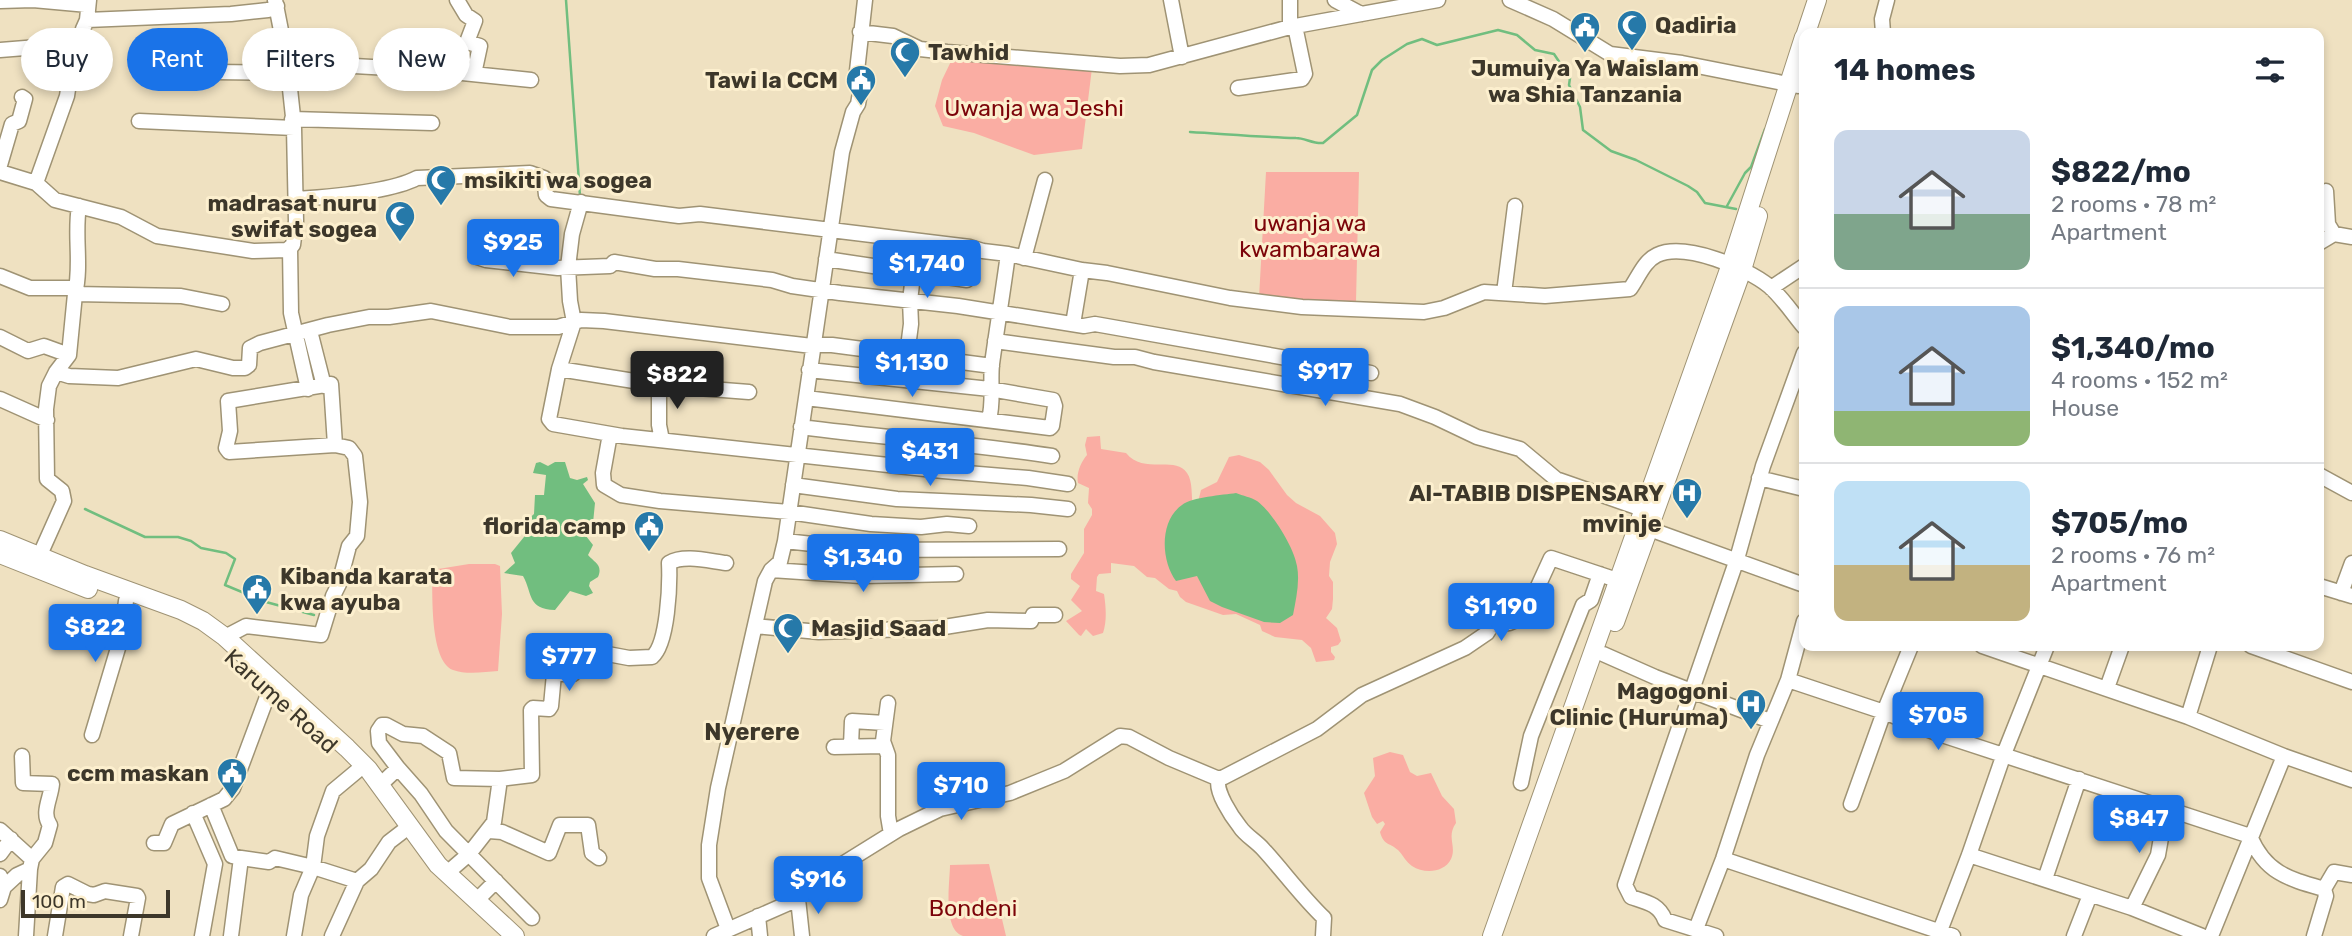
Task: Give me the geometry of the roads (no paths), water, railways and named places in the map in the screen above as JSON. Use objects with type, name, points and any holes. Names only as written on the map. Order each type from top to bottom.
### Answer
[{"type":"main road","points":[[1807,28],[1817,0]]},
{"type":"main road","points":[[1820,28],[1830,0]]},
{"type":"main road","points":[[1492,936],[1617,580],[1643,520],[1737,267],[1799,79]]},
{"type":"main road","points":[[1505,936],[1603,654],[1643,520]]},
{"type":"main road","name":"Karume Road","points":[[1,555],[30,557],[126,601],[196,629],[270,689],[358,771],[439,882],[499,936]]},
{"type":"main road","points":[[30,557],[181,610],[225,637],[347,748],[380,785],[438,864],[515,936]]},
{"type":"street","points":[[0,1],[33,0],[88,8],[231,14],[268,10],[276,3]]},
{"type":"street","points":[[457,0],[466,15],[475,21],[467,42],[480,46],[474,74]]},
{"type":"street","points":[[865,0],[857,71],[859,99],[842,152],[785,541],[780,562],[771,570],[765,581],[718,788],[709,845],[709,877],[721,933],[798,899],[825,875],[891,834],[940,809],[1010,793],[1064,771],[1120,736],[1129,737],[1169,758],[1219,779]]},
{"type":"street","points":[[1171,0],[1182,57]]},
{"type":"street","points":[[1238,88],[1302,79],[1305,74],[1293,26],[1290,0]]},
{"type":"street","points":[[1335,0],[1362,14]]},
{"type":"street","points":[[860,32],[893,36],[920,49],[1120,66],[1149,65],[1293,26],[1438,0]]},
{"type":"street","points":[[1510,0],[1553,19],[1610,54],[1799,79]]},
{"type":"street","points":[[1883,28],[1887,0]]},
{"type":"street","points":[[276,3],[280,28]]},
{"type":"street","points":[[83,28],[88,8]]},
{"type":"street","points":[[0,50],[21,48]]},
{"type":"street","points":[[359,66],[531,80]]},
{"type":"street","points":[[36,183],[68,91]]},
{"type":"street","points":[[0,172],[36,183],[55,200],[121,217],[157,236],[253,251],[287,250],[293,245],[295,237],[296,199],[289,91]]},
{"type":"street","points":[[0,165],[12,124],[19,121],[25,99],[22,97]]},
{"type":"street","points":[[139,121],[432,123]]},
{"type":"street","points":[[296,199],[339,195],[407,183],[417,178],[530,173],[544,178],[547,198],[679,216],[700,214],[970,247],[1230,298],[1336,309],[1404,312],[1444,308],[1484,292],[1545,296],[1630,289],[1645,266],[1656,256],[1665,253],[1698,254],[1737,267],[1772,288],[1799,321]]},
{"type":"street","points":[[1024,258],[1045,180]]},
{"type":"street","points":[[2326,191],[2328,224],[2334,234]]},
{"type":"street","points":[[577,202],[563,267],[573,322],[559,369],[550,422],[610,434],[1068,484]]},
{"type":"street","points":[[30,557],[65,495],[47,479],[47,420],[49,386],[69,355],[76,291],[79,206]]},
{"type":"street","points":[[1504,293],[1516,206]]},
{"type":"street","points":[[2324,240],[2334,234],[2352,237]]},
{"type":"street","points":[[907,355],[917,241]]},
{"type":"street","points":[[290,248],[290,296],[324,386]]},
{"type":"street","points":[[989,419],[992,408],[992,366],[1008,254]]},
{"type":"street","points":[[477,257],[563,267],[610,266],[614,262],[655,269],[678,269],[772,280],[792,286],[1105,326],[1371,373]]},
{"type":"street","points":[[826,259],[967,280]]},
{"type":"street","points":[[1772,288],[1799,269]]},
{"type":"street","points":[[1073,324],[1082,270]]},
{"type":"street","points":[[0,276],[30,288],[181,296],[222,304]]},
{"type":"street","points":[[56,372],[69,376],[118,378],[196,359],[240,369],[250,365],[250,348],[260,343],[369,317],[431,311],[510,327],[558,327],[573,322],[598,320],[992,366]]},
{"type":"street","points":[[303,333],[308,388]]},
{"type":"street","points":[[0,337],[28,351],[44,346],[69,355]]},
{"type":"street","points":[[995,341],[1114,357],[1135,357],[1166,365],[1400,404],[1477,437],[1520,449],[1556,479],[1643,520],[1799,582]]},
{"type":"street","points":[[559,369],[659,385],[748,392]]},
{"type":"street","points":[[806,398],[1050,428],[1055,406],[1053,400],[990,388],[809,370]]},
{"type":"street","points":[[1716,936],[1664,920],[1656,906],[1631,897],[1625,886],[1737,559],[1759,478],[1799,375]]},
{"type":"street","points":[[225,637],[246,626],[316,636],[324,632],[349,546],[357,536],[360,502],[355,456],[349,448],[335,445],[229,452],[226,448],[230,431],[228,401],[331,384],[335,445]]},
{"type":"street","points":[[659,385],[662,440]]},
{"type":"street","points":[[0,399],[47,420]]},
{"type":"street","points":[[801,427],[902,440],[995,447],[1052,456]]},
{"type":"street","points":[[610,434],[603,473],[604,485],[621,495],[674,503],[789,512],[871,524],[969,526]]},
{"type":"street","points":[[1759,478],[1799,488]]},
{"type":"street","points":[[2324,478],[2352,493]]},
{"type":"street","points":[[793,485],[897,499],[1068,509]]},
{"type":"street","points":[[785,541],[867,550],[1059,549]]},
{"type":"street","points":[[1323,936],[1324,918],[1293,886],[1261,846],[1240,828],[1220,795],[1217,785],[1219,779],[1317,729],[1362,695],[1465,648],[1487,633],[1492,625],[1509,623],[1524,617],[1548,559],[1553,558],[1617,580]]},
{"type":"street","points":[[532,918],[446,831],[421,794],[379,743],[378,731],[386,725],[403,734],[423,736],[449,752],[454,778],[500,779],[532,775],[531,710],[549,709],[551,706],[554,674],[573,674],[574,654],[581,649],[629,658],[656,655],[667,612],[671,561],[695,559],[726,564]]},
{"type":"street","points":[[2324,588],[2346,595],[2352,563]]},
{"type":"street","points":[[771,570],[861,576],[956,574]]},
{"type":"street","points":[[1521,783],[1525,759],[1544,700],[1583,605],[1591,600],[1600,574]]},
{"type":"street","points":[[92,735],[121,638],[126,601]]},
{"type":"street","points":[[755,626],[819,632],[938,628],[988,620],[1031,621],[1033,615],[1055,615]]},
{"type":"street","points":[[1696,929],[1723,859],[1769,721],[1788,680],[1799,639]]},
{"type":"street","points":[[1851,804],[1909,651]]},
{"type":"street","points":[[1997,651],[2188,717],[2352,780]]},
{"type":"street","points":[[1723,859],[1943,934],[2004,754],[2045,651]]},
{"type":"street","points":[[2107,688],[2120,651]]},
{"type":"street","points":[[2188,717],[2208,651]]},
{"type":"street","points":[[2265,651],[2352,682]]},
{"type":"street","points":[[1603,654],[1769,721]]},
{"type":"street","points":[[1788,680],[1884,712],[1939,734],[2250,835],[2276,872],[2293,880],[2324,888]]},
{"type":"street","points":[[153,843],[166,842],[172,824],[224,799],[233,788],[270,689]]},
{"type":"street","points":[[888,704],[883,746],[888,755],[888,816],[891,834]]},
{"type":"street","points":[[851,746],[852,721],[885,723]]},
{"type":"street","points":[[834,747],[883,746]]},
{"type":"street","points":[[1,888],[31,864],[45,843],[50,825],[45,819],[45,811],[50,802],[52,785],[23,783],[22,756]]},
{"type":"street","points":[[2211,936],[2284,756]]},
{"type":"street","points":[[380,785],[398,768]]},
{"type":"street","points":[[294,936],[301,895],[313,867],[317,835],[333,791],[358,771]]},
{"type":"street","points":[[447,873],[469,854],[489,831],[494,822],[500,779]]},
{"type":"street","points":[[2045,878],[2079,779]]},
{"type":"street","points":[[211,805],[232,856],[269,862],[275,859],[358,881]]},
{"type":"street","points":[[2132,908],[2158,855],[2166,809]]},
{"type":"street","points":[[194,813],[215,864],[202,936]]},
{"type":"street","points":[[489,831],[502,832],[549,853],[560,824],[587,825],[592,853],[599,858]]},
{"type":"street","points":[[332,936],[358,881],[371,869],[389,842],[402,832]]},
{"type":"street","points":[[5,835],[31,864],[26,936]]},
{"type":"street","points":[[0,854],[5,835]]},
{"type":"street","points":[[1969,855],[2132,908],[2197,935]]},
{"type":"street","points":[[232,936],[241,858]]},
{"type":"street","points":[[2314,936],[2326,896],[2324,888],[2334,872],[2352,875]]},
{"type":"street","points":[[476,901],[496,881]]},
{"type":"street","points":[[55,936],[63,887],[68,884],[88,894],[105,891],[137,896],[131,936]]},
{"type":"street","points":[[2074,936],[2090,895]]},
{"type":"street","points":[[798,899],[802,936]]},
{"type":"street","points":[[758,916],[760,936]]},
{"type":"waterway","points":[[566,0],[580,196]]},
{"type":"waterway","points":[[1190,132],[1299,138],[1323,143],[1357,115],[1372,70],[1382,60],[1407,44],[1422,39],[1437,45],[1498,30],[1517,35],[1535,50],[1554,54],[1570,78],[1569,85],[1580,107],[1583,130],[1611,151],[1636,160],[1688,186],[1697,192],[1705,203],[1736,209]]},
{"type":"waterway","points":[[1727,206],[1751,167],[1765,129]]},
{"type":"waterway","points":[[85,509],[145,537],[178,537],[201,548],[226,553],[235,559],[225,585],[266,602],[314,615]]},
{"type":"place","name":"Qadiria","points":[[1632,52]]},
{"type":"place","name":"Jumuiya Ya Waislam wa Shia Tanzania","points":[[1585,54]]},
{"type":"place","name":"Tawhid","points":[[905,79]]},
{"type":"place","name":"Tawi la CCM","points":[[861,107]]},
{"type":"place","name":"msikiti wa sogea","points":[[441,207]]},
{"type":"place","name":"madrasat nuru swifat sogea","points":[[400,243]]},
{"type":"place","name":"Al-TABIB DISPENSARY","points":[[1687,520]]},
{"type":"place","name":"florida camp","points":[[649,553]]},
{"type":"place","name":"Kibanda karata kwa ayuba","points":[[257,616]]},
{"type":"place","name":"Masjid Saad","points":[[788,655]]},
{"type":"place","name":"Magogoni Clinic (Huruma)","points":[[1751,731]]},
{"type":"place","name":"ccm maskan","points":[[232,800]]},
{"type":"district","name":"mvinje","points":[[1622,524]]},
{"type":"district","name":"Nyerere","points":[[752,732]]},
{"type":"park label","name":"Uwanja wa Jeshi","points":[[1034,108]]},
{"type":"park label","name":"uwanja wa kwambarawa","points":[[1310,236]]},
{"type":"park label","name":"Bondeni","points":[[973,908]]}]
